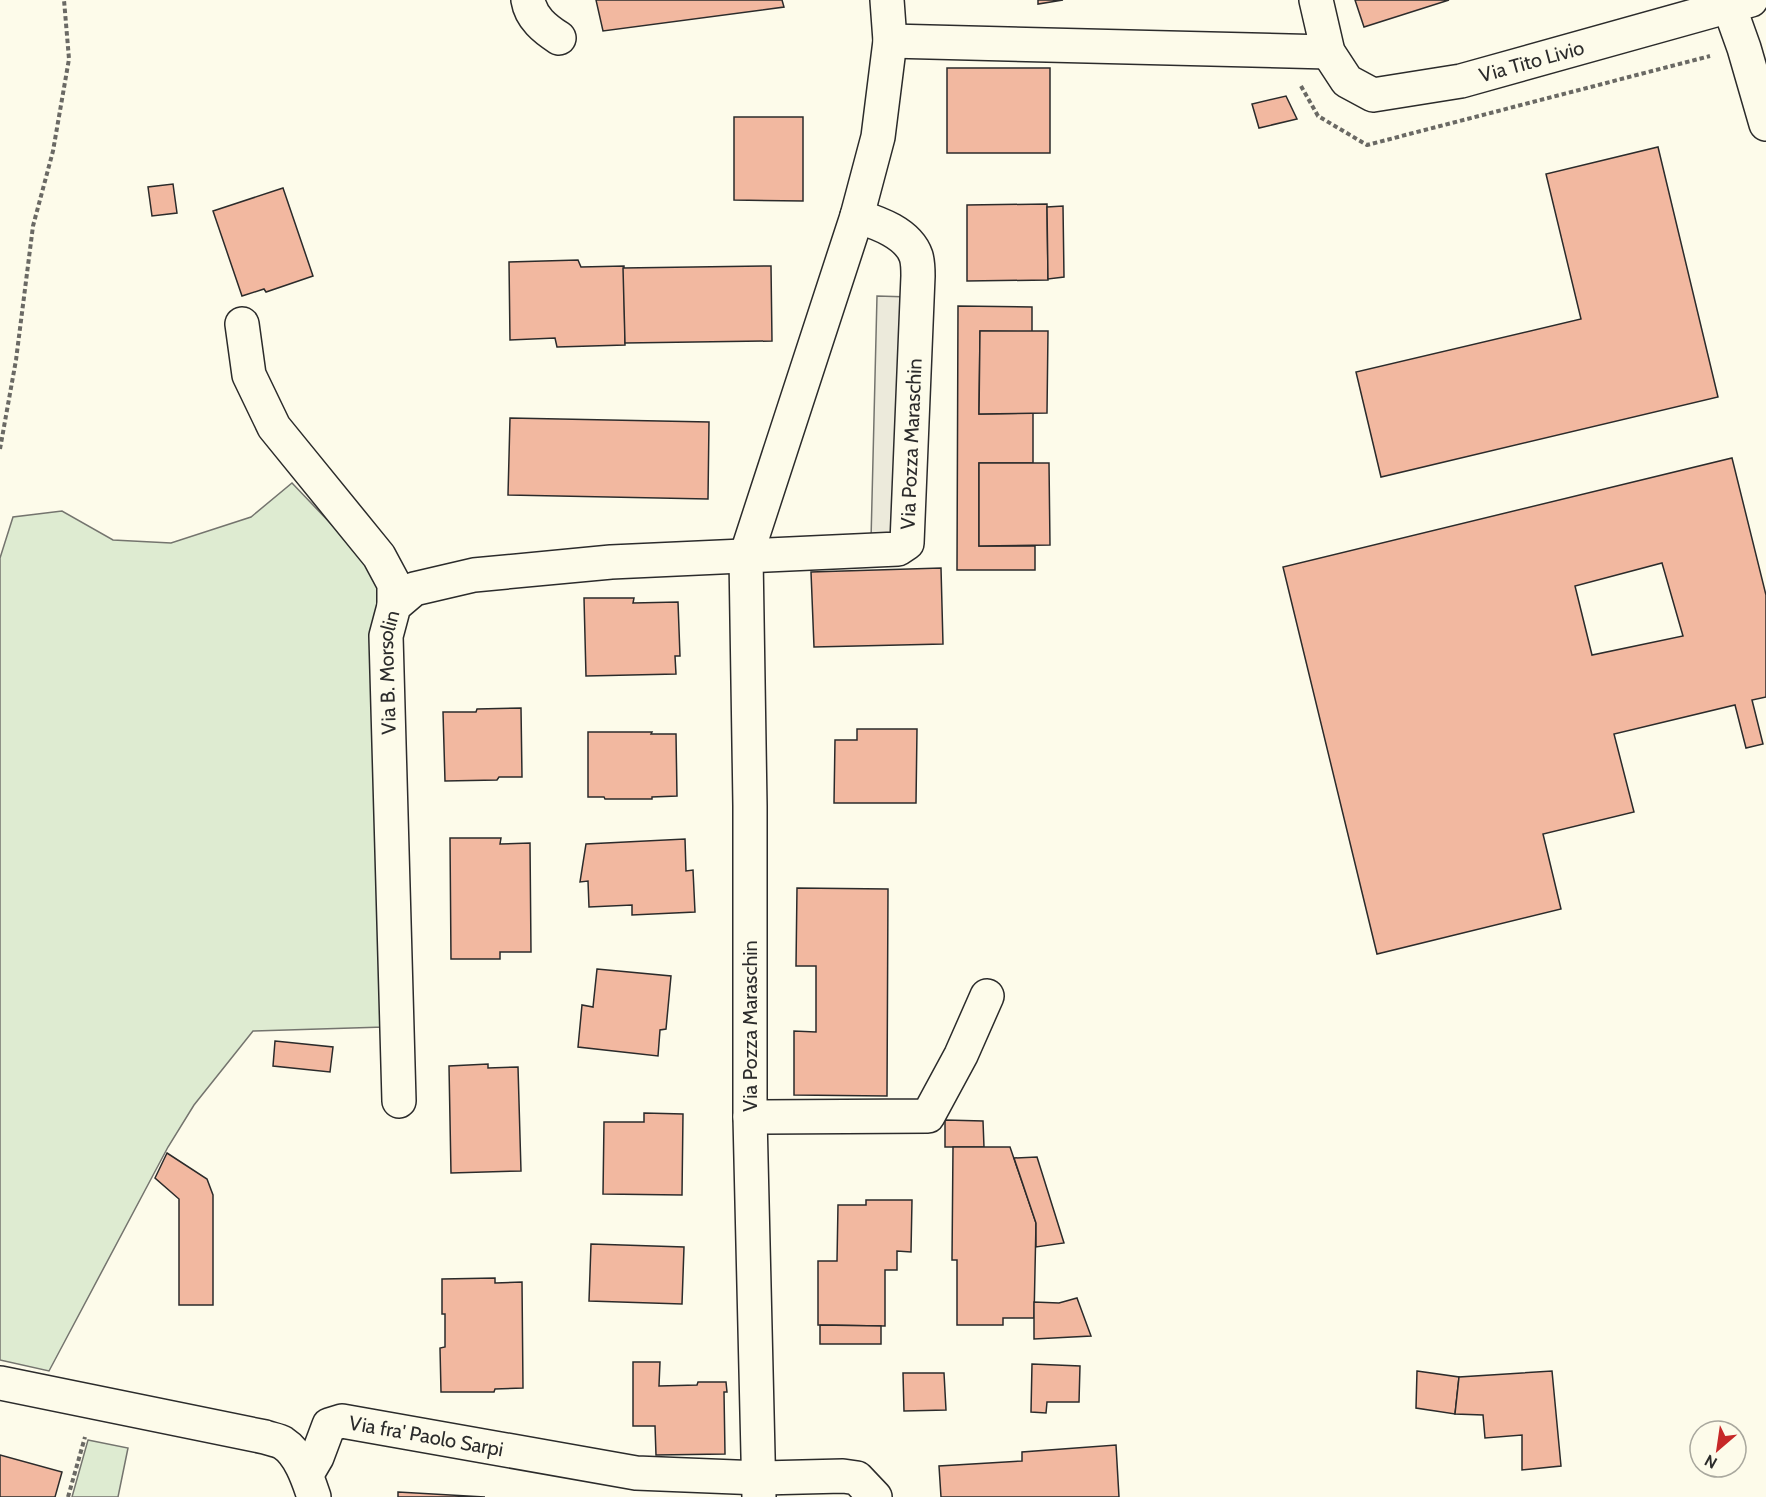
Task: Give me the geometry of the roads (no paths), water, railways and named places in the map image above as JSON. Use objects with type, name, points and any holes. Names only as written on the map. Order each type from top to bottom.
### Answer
[{"type":"street","points":[[528,0],[542,27],[559,38]]},
{"type":"street","name":"Via Pozza Maraschin","points":[[760,1488],[750,1117],[750,806],[746,556],[857,216],[878,138],[890,41],[887,0]]},
{"type":"street","points":[[890,41],[1328,52],[1316,0]]},
{"type":"street","points":[[1740,3],[1744,48],[1766,124]]},
{"type":"street","name":"Via Tito Livio","points":[[1328,52],[1347,81],[1373,95],[1461,81],[1740,3]]},
{"type":"street","name":"Via Pozza Maraschin","points":[[746,556],[898,549],[907,543],[918,276],[916,256],[907,242],[883,225],[857,216]]},
{"type":"street","points":[[242,324],[249,375],[274,427],[379,556],[394,584],[394,606]]},
{"type":"street","name":"Via B. Morsolin","points":[[399,1101],[386,636],[394,606],[414,589],[474,575],[611,562],[746,556]]},
{"type":"street","points":[[750,1117],[928,1116],[961,1055],[987,996]]},
{"type":"street","name":"Via fra' Paolo Sarpi","points":[[0,1383],[264,1437],[283,1443],[292,1452],[310,1485]]},
{"type":"street","name":"Via fra' Paolo Sarpi","points":[[310,1485],[329,1425],[342,1421],[636,1473],[760,1488],[843,1476],[856,1478],[875,1497]]}]
